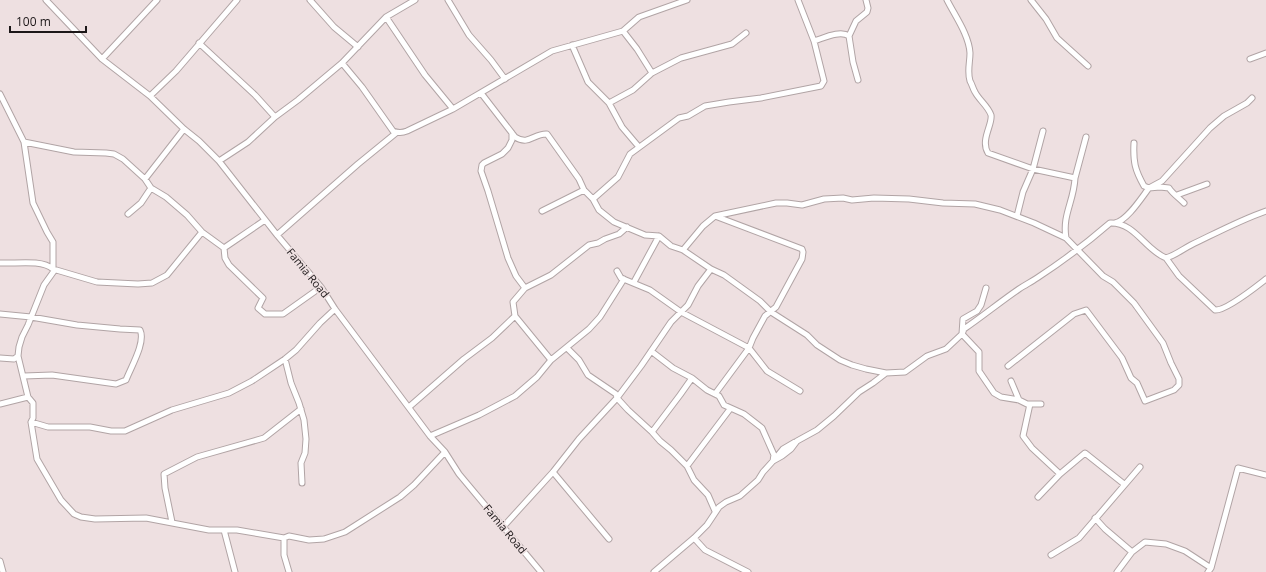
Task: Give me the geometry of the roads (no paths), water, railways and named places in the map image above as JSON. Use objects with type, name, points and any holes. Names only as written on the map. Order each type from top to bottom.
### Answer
[{"type":"street","name":"Famia Road","points":[[46,0],[102,59],[150,96],[219,161],[277,235],[321,287],[335,309],[430,436],[445,452],[460,474],[541,572]]},
{"type":"street","points":[[102,59],[157,0]]},
{"type":"street","points":[[150,96],[176,71],[237,0]]},
{"type":"street","points":[[310,0],[334,26],[358,47]]},
{"type":"street","points":[[219,161],[248,142],[298,100],[358,47],[386,17],[415,0]]},
{"type":"street","points":[[448,0],[469,35],[505,79]]},
{"type":"street","points":[[277,235],[396,133],[407,132],[453,109],[552,51],[623,32],[639,17],[680,1],[687,0]]},
{"type":"street","points":[[593,199],[618,176],[630,154],[679,118],[688,116],[706,106],[762,98],[820,86],[824,81],[814,41],[798,0]]},
{"type":"street","points":[[858,80],[853,62],[849,36],[856,21],[867,12],[868,8],[866,0]]},
{"type":"street","points":[[947,0],[964,34],[970,53],[968,71],[975,92],[988,108],[992,116],[987,132],[985,149],[991,155],[1033,169],[1075,178]]},
{"type":"street","points":[[1031,0],[1046,19],[1057,38],[1088,66]]},
{"type":"street","points":[[386,17],[425,75],[453,109]]},
{"type":"street","points":[[623,32],[637,49],[652,73]]},
{"type":"street","points":[[609,103],[633,90],[652,73],[681,58],[732,44],[746,33]]},
{"type":"street","points":[[814,41],[840,34],[849,36]]},
{"type":"street","points":[[199,43],[255,95],[276,117]]},
{"type":"street","points":[[572,45],[588,82],[609,103],[622,127],[639,147]]},
{"type":"street","points":[[1250,59],[1266,53]]},
{"type":"street","points":[[342,62],[362,87],[392,131],[396,133]]},
{"type":"street","points":[[481,93],[519,140],[524,141],[543,133],[547,134],[579,178],[584,190],[593,199],[599,210],[614,222],[645,235],[659,236],[671,246],[683,250],[711,269],[739,284],[760,300],[771,312],[807,335],[817,345],[840,360],[866,369],[902,373],[927,356],[950,346],[962,334],[964,329],[1019,289],[1036,280],[1077,250],[1110,223],[1118,222],[1130,213],[1149,188],[1162,181],[1210,128],[1224,116],[1247,103],[1252,98]]},
{"type":"street","points":[[0,94],[24,142],[31,196],[47,232],[54,242],[54,271],[44,285],[22,337],[18,356],[28,397],[33,403],[33,418],[31,422],[37,459],[61,500],[74,514],[81,517],[95,519],[136,518],[172,522],[209,530],[237,530],[284,538],[289,536],[309,540],[324,540],[345,532],[400,497],[414,485],[445,452]]},
{"type":"street","points":[[145,179],[184,129]]},
{"type":"street","points":[[1017,216],[1023,192],[1033,169],[1043,130]]},
{"type":"street","points":[[512,133],[512,140],[508,148],[502,154],[484,163],[481,170],[508,258],[516,276],[525,288]]},
{"type":"street","points":[[1066,238],[1065,217],[1070,206],[1075,178],[1086,137]]},
{"type":"street","points":[[24,142],[74,152],[114,154],[123,159],[145,179],[151,188],[166,197],[187,215],[202,232],[224,248],[225,258],[229,265],[263,298],[258,308],[265,314],[283,314],[321,287]]},
{"type":"street","points":[[1134,143],[1137,172],[1144,186],[1149,188],[1168,188],[1184,203]]},
{"type":"street","points":[[1177,195],[1206,184]]},
{"type":"street","points":[[128,214],[141,203],[151,188]]},
{"type":"street","points":[[542,211],[584,190]]},
{"type":"street","points":[[683,250],[703,226],[714,216],[776,204],[787,203],[797,205],[824,199],[843,198],[852,200],[874,198],[909,199],[953,204],[974,204],[1000,210],[1066,238],[1103,276],[1113,282],[1134,303],[1163,343],[1179,379],[1179,384],[1174,390],[1145,401],[1137,383],[1131,378],[1122,358],[1086,310],[1074,314],[1008,366]]},
{"type":"street","points":[[1166,258],[1173,256],[1245,218],[1266,211]]},
{"type":"street","points":[[714,216],[802,249],[803,252],[802,259],[776,307],[765,316],[749,348],[715,394]]},
{"type":"street","points":[[224,248],[265,220]]},
{"type":"street","points":[[1110,223],[1124,225],[1166,258],[1179,276],[1215,310],[1218,310],[1245,295],[1266,279]]},
{"type":"street","points":[[551,360],[515,316],[513,311],[513,302],[525,288],[551,275],[589,245],[598,243],[619,234],[627,227]]},
{"type":"street","points":[[0,263],[23,262],[48,265],[53,269],[97,282],[138,284],[152,283],[167,275],[202,232]]},
{"type":"street","points":[[634,282],[659,236]]},
{"type":"street","points":[[503,527],[617,398],[671,322],[688,304],[698,286],[711,269]]},
{"type":"street","points":[[617,271],[624,279],[650,290],[681,312],[749,348],[767,371],[800,391]]},
{"type":"street","points":[[430,436],[479,415],[515,396],[537,377],[551,360],[590,329],[600,317],[624,279]]},
{"type":"street","points":[[986,288],[981,305],[977,311],[963,319],[962,334],[979,352],[979,371],[992,391],[1001,397],[1030,404],[1041,404]]},
{"type":"street","points":[[31,422],[48,426],[90,427],[125,431],[172,410],[229,393],[252,382],[285,359],[296,350],[320,323],[335,309]]},
{"type":"street","points":[[0,314],[120,330],[137,329],[140,330],[142,334],[139,351],[126,380],[116,384],[52,375],[24,376]]},
{"type":"street","points":[[409,407],[464,359],[492,338],[515,316]]},
{"type":"street","points":[[567,348],[579,360],[588,375],[616,394],[617,398],[628,410],[687,466],[694,480],[708,494],[715,511]]},
{"type":"street","points":[[651,351],[674,368],[692,378],[707,390],[719,396],[724,406],[744,414],[762,428],[774,455],[773,461]]},
{"type":"street","points":[[0,358],[14,358],[18,356]]},
{"type":"street","points":[[285,359],[293,389],[304,420],[306,439],[305,453],[301,463],[302,483]]},
{"type":"street","points":[[654,572],[707,525],[715,511],[726,502],[740,496],[758,480],[783,449],[812,434],[834,416],[859,392],[886,372]]},
{"type":"street","points":[[652,432],[692,378]]},
{"type":"street","points":[[1011,381],[1018,400]]},
{"type":"street","points":[[0,404],[28,397]]},
{"type":"street","points":[[1030,404],[1028,419],[1023,433],[1024,439],[1060,474]]},
{"type":"street","points":[[172,522],[165,488],[164,474],[197,457],[264,438],[301,409]]},
{"type":"street","points":[[687,466],[730,409]]},
{"type":"street","points":[[1038,497],[1060,474],[1085,453],[1124,484]]},
{"type":"street","points":[[1051,555],[1079,538],[1140,467]]},
{"type":"street","points":[[1117,572],[1132,552],[1145,542],[1166,544],[1185,551],[1209,570],[1238,468],[1266,475]]},
{"type":"street","points":[[553,472],[609,539]]},
{"type":"street","points":[[1095,518],[1105,529],[1132,552]]},
{"type":"street","points":[[224,530],[235,572]]},
{"type":"street","points":[[284,538],[284,555],[289,572]]},
{"type":"street","points":[[694,538],[705,550],[748,572]]},
{"type":"street","points":[[0,561],[3,572]]}]
